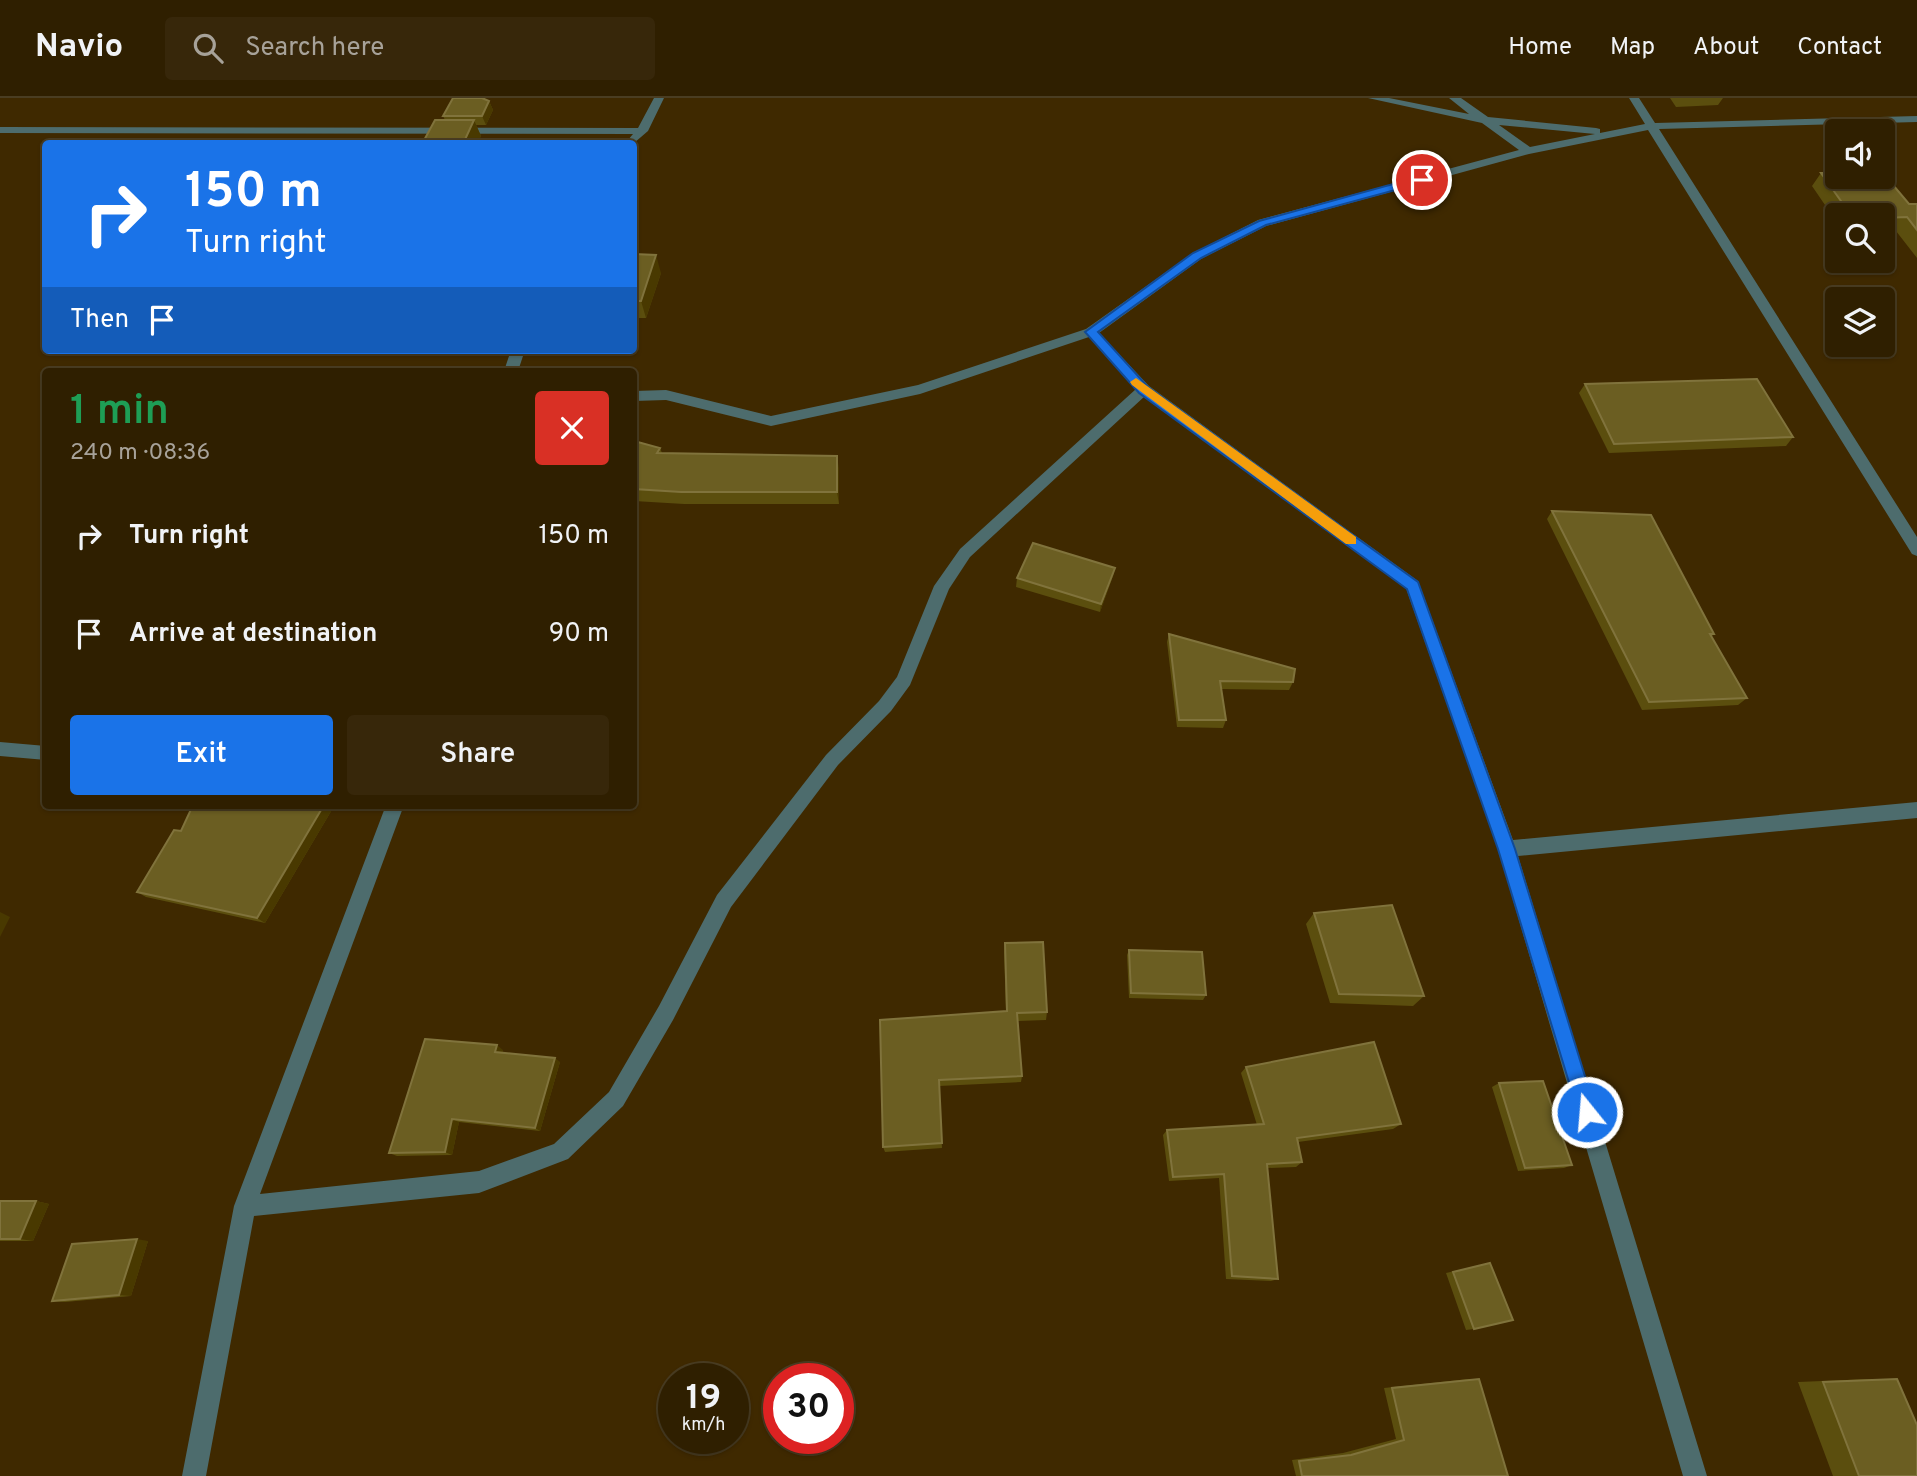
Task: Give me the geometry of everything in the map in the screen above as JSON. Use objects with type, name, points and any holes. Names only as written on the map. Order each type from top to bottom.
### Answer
[{"type":"street","points":[[634,140],[642,131],[659,98]]},
{"type":"street","points":[[1373,98],[1483,120],[1617,132]]},
{"type":"street","points":[[1454,98],[1528,150]]},
{"type":"street","points":[[1634,98],[1917,550]]},
{"type":"street","points":[[637,396],[667,395],[771,421],[920,390],[1091,332],[1197,256],[1262,223],[1528,150],[1652,126],[1917,120]]},
{"type":"street","points":[[0,130],[642,131]]},
{"type":"street","points":[[1091,332],[1144,390],[1413,585],[1507,849],[1695,1476]]},
{"type":"street","points":[[245,1206],[479,1182],[561,1152],[616,1099],[666,1013],[724,901],[832,760],[885,706],[904,680],[937,597],[965,553],[1144,390]]},
{"type":"street","points":[[0,749],[42,752]]},
{"type":"street","points":[[194,1476],[245,1206],[394,809]]},
{"type":"street","points":[[1507,849],[1917,810]]},
{"type":"building","points":[[453,98],[482,98],[489,101],[482,116],[443,116]]},
{"type":"building","points":[[435,120],[474,120],[465,140],[424,140]]},
{"type":"building","points":[[1895,187],[1909,204],[1917,204],[1917,230],[1907,217],[1895,218],[1895,203],[1842,203],[1832,189]]},
{"type":"building","points":[[637,254],[656,255],[641,301],[637,301]]},
{"type":"building","points":[[1757,379],[1793,437],[1614,444],[1585,384]]},
{"type":"building","points":[[637,442],[660,448],[657,453],[837,456],[837,492],[681,492],[637,489]]},
{"type":"building","points":[[1552,511],[1651,515],[1714,634],[1710,634],[1747,698],[1649,702]]},
{"type":"building","points":[[1033,543],[1115,568],[1101,604],[1017,578]]},
{"type":"building","points":[[1169,634],[1295,669],[1293,682],[1220,681],[1226,720],[1179,720]]},
{"type":"building","points":[[191,809],[322,809],[257,918],[137,892],[174,830],[181,831]]},
{"type":"building","points":[[1392,905],[1424,996],[1339,994],[1314,913]]},
{"type":"building","points":[[1043,942],[1047,1012],[1017,1013],[1022,1076],[939,1080],[942,1143],[883,1147],[880,1020],[1007,1011],[1005,943]]},
{"type":"building","points":[[1129,950],[1202,952],[1206,995],[1131,993]]},
{"type":"building","points":[[425,1039],[497,1045],[495,1052],[555,1058],[535,1128],[452,1119],[445,1152],[389,1153]]},
{"type":"building","points":[[1374,1042],[1401,1124],[1297,1138],[1302,1162],[1267,1164],[1278,1279],[1232,1276],[1224,1174],[1173,1177],[1167,1130],[1264,1124],[1246,1067]]},
{"type":"building","points":[[1543,1081],[1572,1165],[1525,1168],[1499,1083]]},
{"type":"building","points":[[0,1201],[36,1201],[20,1239],[0,1239]]},
{"type":"building","points":[[137,1239],[119,1295],[52,1301],[72,1244]]},
{"type":"building","points":[[1490,1263],[1513,1320],[1474,1329],[1453,1272]]},
{"type":"building","points":[[1479,1379],[1508,1476],[1302,1476],[1299,1461],[1351,1455],[1404,1440],[1392,1388]]},
{"type":"building","points":[[1897,1379],[1917,1425],[1917,1476],[1859,1476],[1823,1382]]},
{"type":"slow traffic","points":[[1136,382],[1351,540]]},
{"type":"route","points":[[1422,180],[1262,223],[1197,256],[1091,332],[1144,390],[1413,585],[1507,849],[1587,1112]]}]
